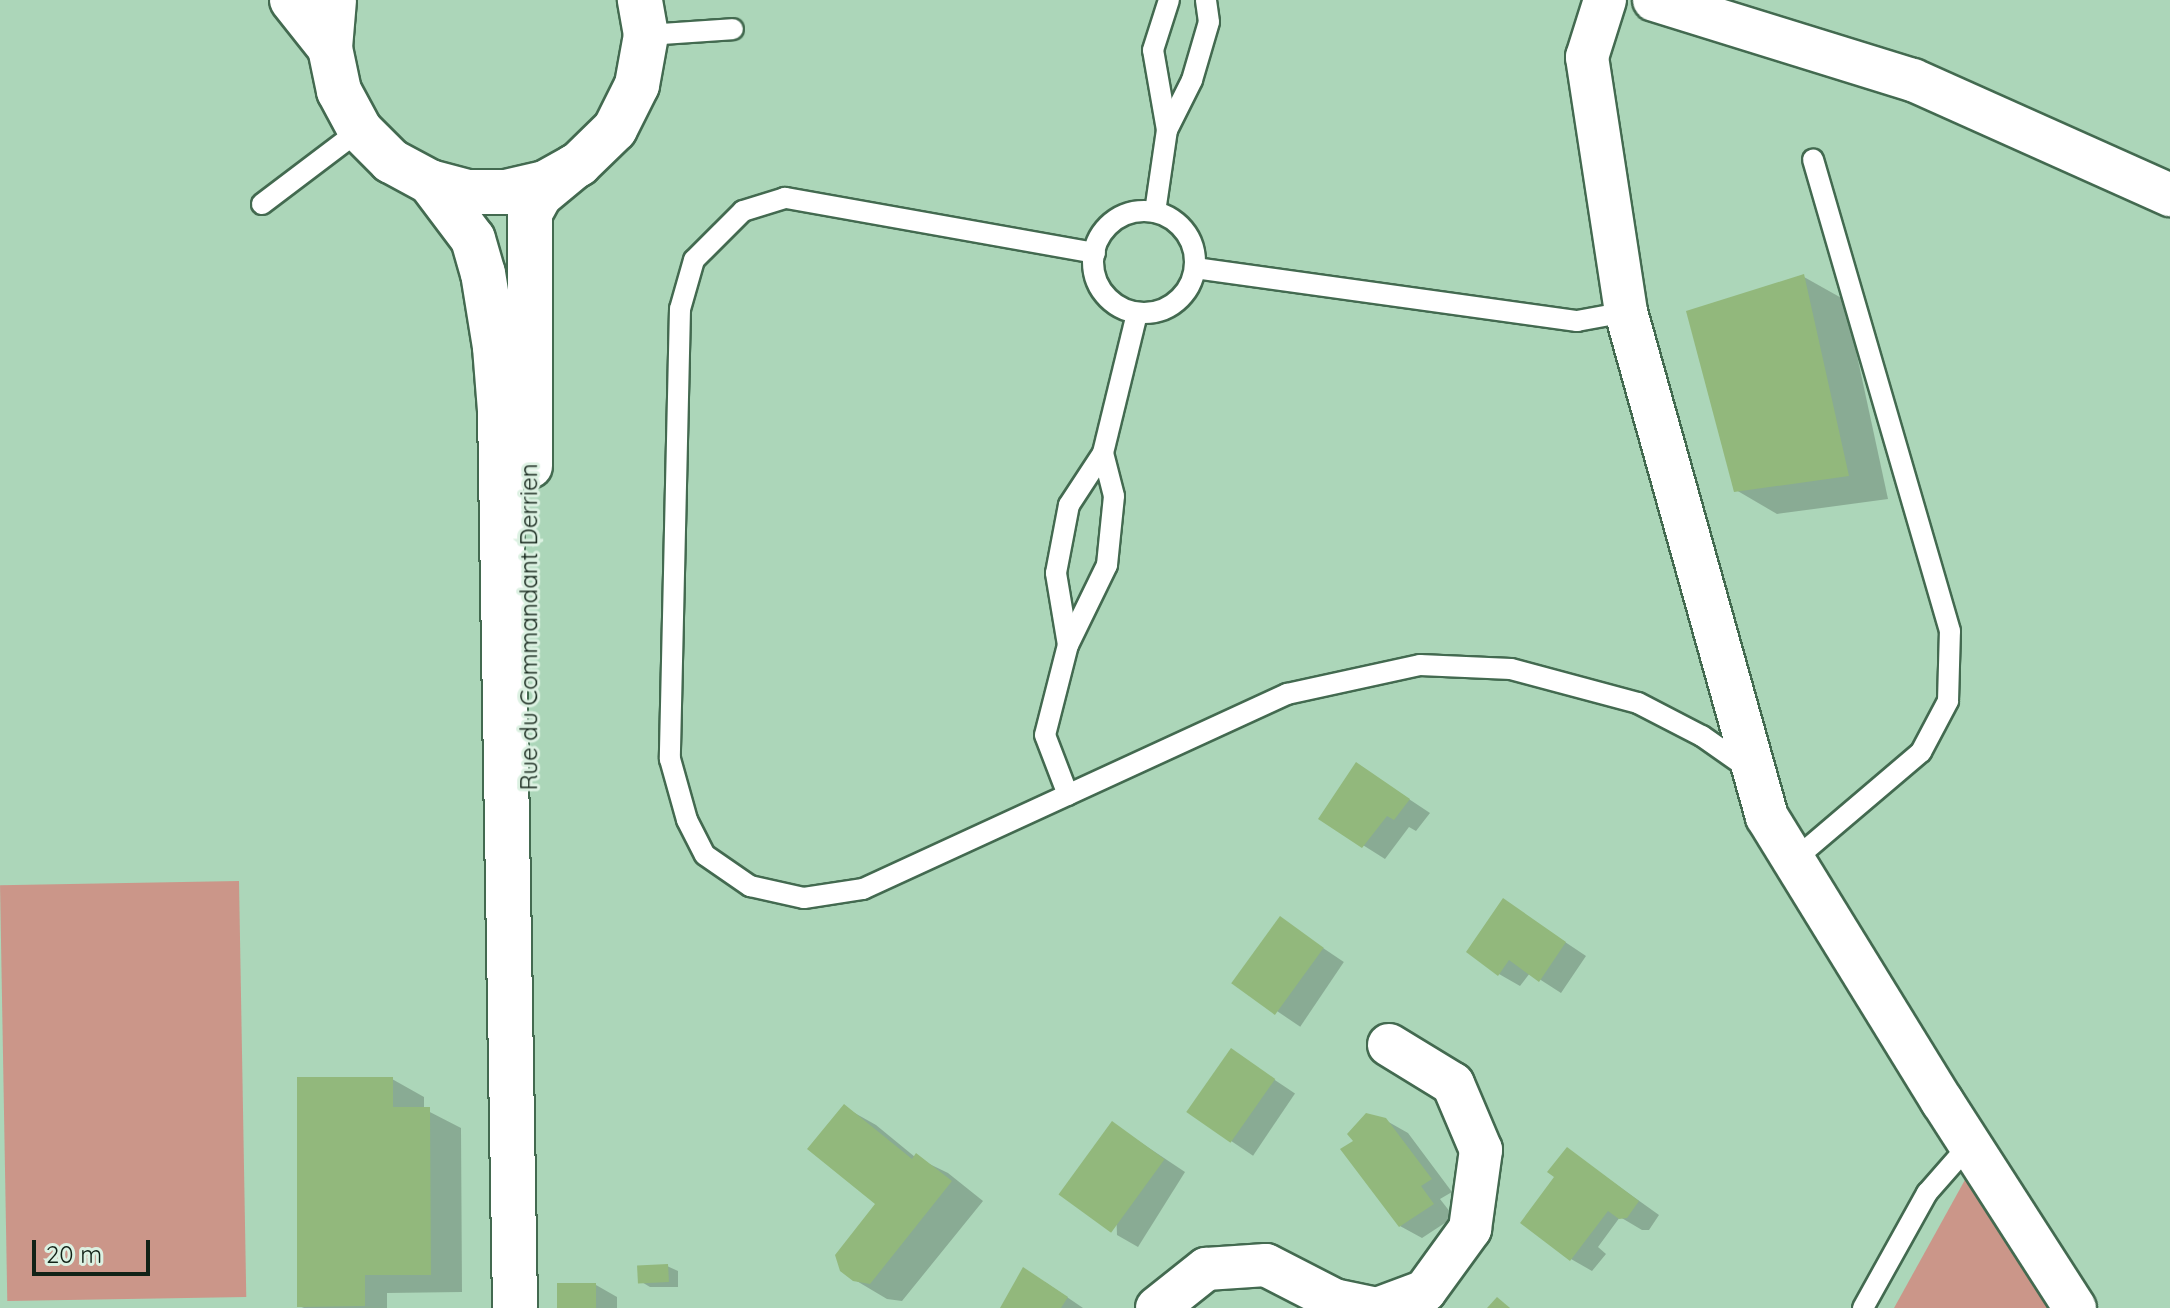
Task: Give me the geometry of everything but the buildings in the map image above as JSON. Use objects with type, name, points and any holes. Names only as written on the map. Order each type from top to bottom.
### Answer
[{"type":"main road","points":[[292,0],[330,48]]},
{"type":"main road","points":[[334,0],[330,48],[339,91],[360,130],[391,161],[430,182],[468,192],[506,192],[545,183],[579,164],[615,129],[637,85],[643,18]]},
{"type":"main road","name":"Rue du Commandant Derrien","points":[[513,1112],[531,727],[528,230],[530,213],[540,195],[579,164]]},
{"type":"main road","name":"Rue du Commandant Derrien","points":[[430,182],[473,239],[483,273],[495,347],[500,410],[506,931],[513,1112],[515,1308]]},
{"type":"street","points":[[1605,0],[1587,57],[1626,312],[1767,817],[2075,1308]]},
{"type":"street","points":[[1654,0],[1913,80],[2170,195]]},
{"type":"street","points":[[1380,1308],[1425,1291],[1470,1229],[1481,1150],[1453,1084],[1389,1045]]},
{"type":"street","points":[[1157,1308],[1206,1269],[1266,1265],[1334,1300],[1371,1308]]},
{"type":"lane","points":[[1167,130],[1153,50],[1169,0]]},
{"type":"lane","points":[[1155,212],[1167,130],[1192,80],[1209,22],[1206,0]]},
{"type":"lane","points":[[643,18],[733,29]]},
{"type":"lane","points":[[262,204],[360,130]]},
{"type":"lane","points":[[1794,860],[1921,752],[1948,701],[1949,673],[1950,631],[1813,159]]},
{"type":"lane","points":[[1095,253],[785,198],[743,211],[694,260],[680,309],[670,759],[687,820],[705,855],[750,886],[804,898],[863,889],[1287,694],[1420,665],[1511,669],[1638,703],[1702,736],[1756,774]]},
{"type":"lane","points":[[1155,212],[1184,230],[1193,245],[1195,268],[1184,294],[1171,306],[1137,313],[1120,307],[1106,297],[1097,282],[1095,253],[1104,230],[1118,218],[1155,212]]},
{"type":"lane","points":[[1195,268],[1577,321],[1626,312]]},
{"type":"lane","points":[[1068,645],[1056,573],[1069,505],[1103,453],[1137,313]]},
{"type":"lane","points":[[1068,795],[1045,735],[1068,645],[1107,565],[1114,496],[1103,453]]},
{"type":"lane","points":[[1863,1308],[1927,1193],[1970,1144]]},
{"type":"shaded area","points":[[239,881],[246,1297],[7,1301],[0,885]]},
{"type":"shaded area","points":[[1966,1178],[2050,1308],[1894,1308]]}]
